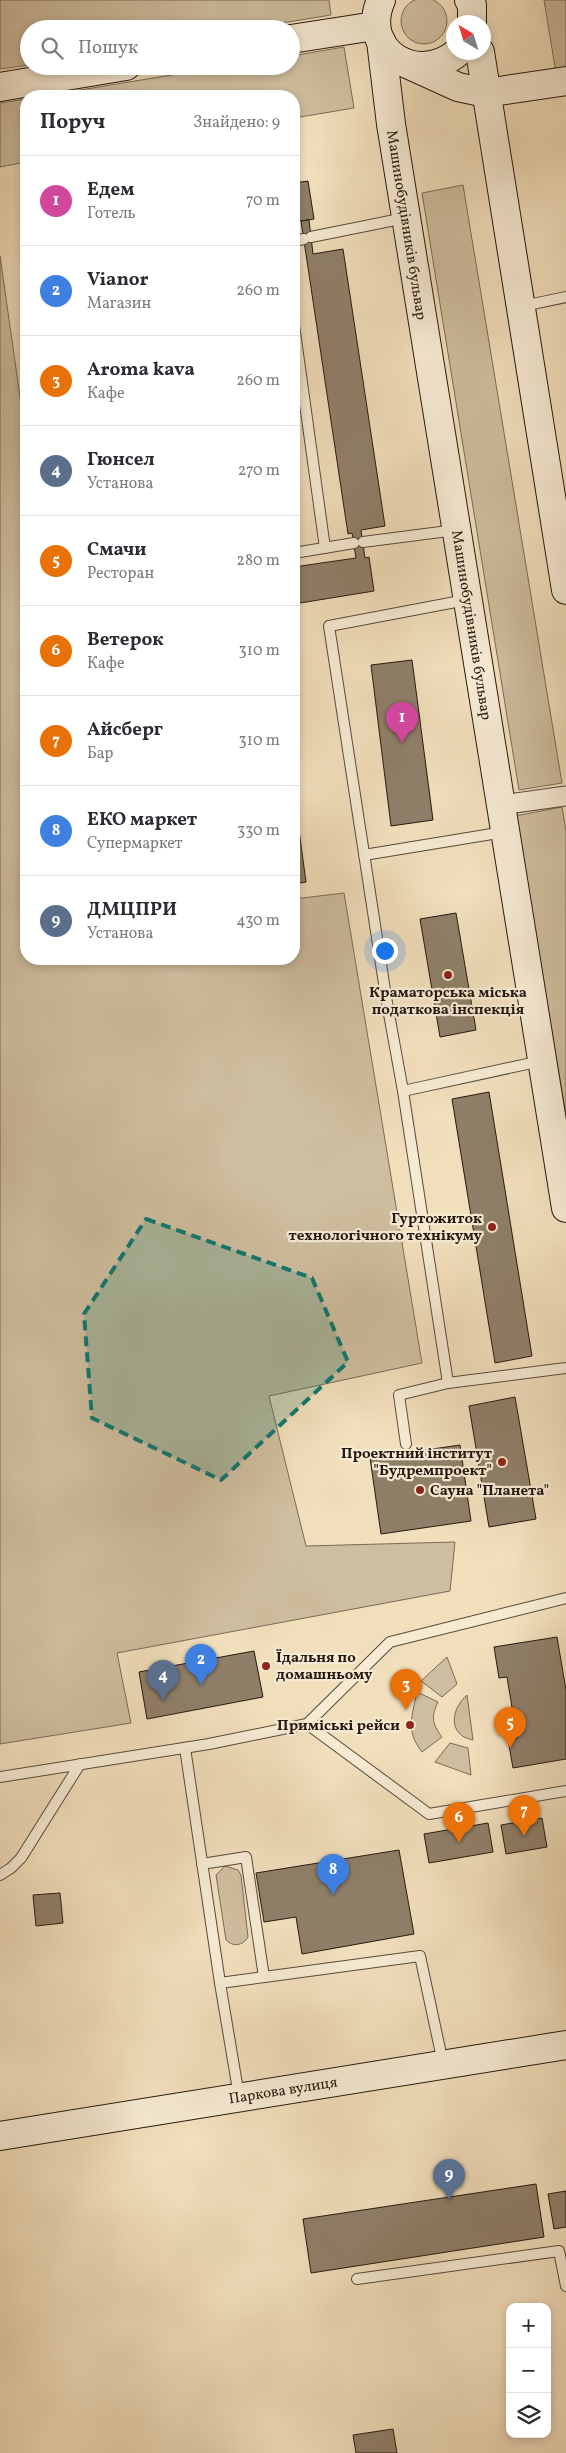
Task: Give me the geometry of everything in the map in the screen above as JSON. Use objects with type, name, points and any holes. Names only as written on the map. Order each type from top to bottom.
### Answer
[{"type":"street","points":[[300,37],[378,15],[390,53],[403,62],[458,87],[486,93],[566,81]]},
{"type":"street","name":"Машинобудівників бульвар","points":[[378,15],[391,124],[566,1208]]},
{"type":"street","points":[[403,62],[417,67],[433,67],[449,60]]},
{"type":"street","points":[[481,60],[565,576]]},
{"type":"street","points":[[0,87],[72,75]]},
{"type":"street","points":[[503,818],[566,796]]},
{"type":"street","name":"Паркова вулиця","points":[[0,2136],[566,2044]]},
{"type":"lane","points":[[303,239],[406,217]]},
{"type":"lane","points":[[520,306],[566,297]]},
{"type":"lane","points":[[300,368],[325,548]]},
{"type":"lane","points":[[300,552],[457,530]]},
{"type":"lane","points":[[448,1383],[328,626],[468,599]]},
{"type":"lane","points":[[364,855],[503,818]]},
{"type":"lane","points":[[403,1091],[542,1060]]},
{"type":"lane","points":[[406,1444],[399,1396],[448,1383],[566,1368]]},
{"type":"lane","points":[[0,1777],[185,1748],[307,1724],[390,1642],[566,1598]]},
{"type":"lane","points":[[307,1724],[429,1814],[566,1791]]},
{"type":"lane","points":[[185,1748],[239,2097]]},
{"type":"lane","points":[[0,1875],[11,1868],[20,1858],[80,1764]]},
{"type":"lane","points":[[202,1864],[246,1857],[264,1977]]},
{"type":"lane","points":[[220,1983],[420,1956],[443,2064]]},
{"type":"lane","points":[[357,2279],[559,2251],[566,2286]]},
{"type":"highlighted area","points":[[146,1219],[312,1278],[348,1362],[221,1480],[92,1418],[84,1314]]},
{"type":"shaded area","points":[[0,0],[329,0],[331,15],[300,20],[20,20],[20,66],[0,69]]},
{"type":"shaded area","points":[[415,0],[433,0],[445,12],[445,30],[433,42],[424,44],[415,42],[403,30],[401,21],[403,12]]},
{"type":"shaded area","points":[[544,0],[566,0],[566,71],[556,73]]},
{"type":"shaded area","points":[[344,47],[354,108],[300,117],[300,90],[80,90],[171,75],[300,75],[300,54]]},
{"type":"shaded area","points":[[20,100],[20,163],[0,167],[0,103]]},
{"type":"shaded area","points":[[463,185],[562,783],[519,790],[422,193]]},
{"type":"shaded area","points":[[0,256],[20,397],[20,965],[300,965],[300,898],[344,893],[422,1363],[269,1396],[306,1546],[455,1542],[450,1591],[117,1653],[131,1723],[0,1744]]},
{"type":"shaded area","points":[[562,807],[566,831],[566,1115],[515,816]]},
{"type":"shaded area","points":[[447,1657],[457,1684],[442,1697],[421,1681]]},
{"type":"shaded area","points":[[417,1692],[438,1702],[434,1712],[434,1720],[436,1728],[442,1737],[422,1752],[413,1737],[411,1723]]},
{"type":"shaded area","points":[[467,1695],[473,1740],[459,1733],[454,1721],[458,1707]]},
{"type":"shaded area","points":[[450,1743],[468,1748],[471,1775],[435,1762]]},
{"type":"shaded area","points":[[225,1866],[238,1870],[241,1875],[248,1937],[241,1944],[232,1944],[226,1940],[216,1875]]},
{"type":"building","points":[[308,181],[314,219],[300,221],[300,182]]},
{"type":"building","points":[[309,220],[313,254],[343,249],[385,526],[361,530],[365,558],[369,557],[374,591],[300,603],[300,566],[356,558],[352,533],[348,534],[301,221]]},
{"type":"building","points":[[412,660],[433,820],[391,826],[371,665]]},
{"type":"building","points":[[300,838],[306,882],[300,883]]},
{"type":"building","name":"Краматорська міська податкова інспекція","points":[[456,913],[476,1030],[440,1037],[420,919]]},
{"type":"building","name":"Гуртожиток технологічного технікуму","points":[[489,1092],[532,1356],[495,1363],[452,1099]]},
{"type":"building","name":"Проектний інститут \"Будремпроект\"","points":[[515,1397],[536,1519],[489,1527],[469,1406]]},
{"type":"building","name":"Сауна \"Планета\"","points":[[460,1445],[471,1521],[381,1534],[370,1458]]},
{"type":"building","points":[[557,1637],[566,1690],[566,1759],[513,1768],[508,1740],[517,1738],[507,1677],[499,1678],[494,1647]]},
{"type":"building","points":[[254,1651],[263,1697],[147,1719],[139,1672]]},
{"type":"building","points":[[542,1818],[547,1847],[506,1854],[501,1825]]},
{"type":"building","points":[[488,1823],[493,1852],[429,1863],[424,1834]]},
{"type":"building","points":[[399,1850],[414,1934],[302,1954],[296,1917],[264,1922],[256,1873]]},
{"type":"building","points":[[60,1893],[63,1923],[36,1926],[33,1895]]},
{"type":"building","points":[[536,2184],[544,2237],[311,2273],[303,2219]]},
{"type":"building","points":[[566,2191],[566,2227],[554,2229],[548,2194]]},
{"type":"building","points":[[393,2429],[397,2453],[356,2453],[353,2435]]},
{"type":"place","name":"Едем","points":[[402,743]]},
{"type":"place","name":"Краматорська міська податкова інспекція","points":[[448,975]]},
{"type":"place","name":"Гуртожиток технологічного технікуму","points":[[492,1227]]},
{"type":"place","name":"Проектний інститут \"Будремпроект\"","points":[[502,1462]]},
{"type":"place","name":"Сауна \"Планета\"","points":[[420,1490]]},
{"type":"place","name":"Їдальня по домашньому","points":[[266,1666]]},
{"type":"place","name":"Vianor","points":[[201,1685]]},
{"type":"place","name":"Гюнсел","points":[[163,1701]]},
{"type":"place","name":"Aroma kava","points":[[406,1710]]},
{"type":"place","name":"Приміські рейси","points":[[410,1725]]},
{"type":"place","name":"Смачи","points":[[510,1748]]},
{"type":"place","name":"Айсберг","points":[[524,1836]]},
{"type":"place","name":"Ветерок","points":[[459,1843]]},
{"type":"place","name":"ЕКО маркет","points":[[333,1895]]},
{"type":"place","name":"ДМЦПРИ","points":[[449,2200]]}]
